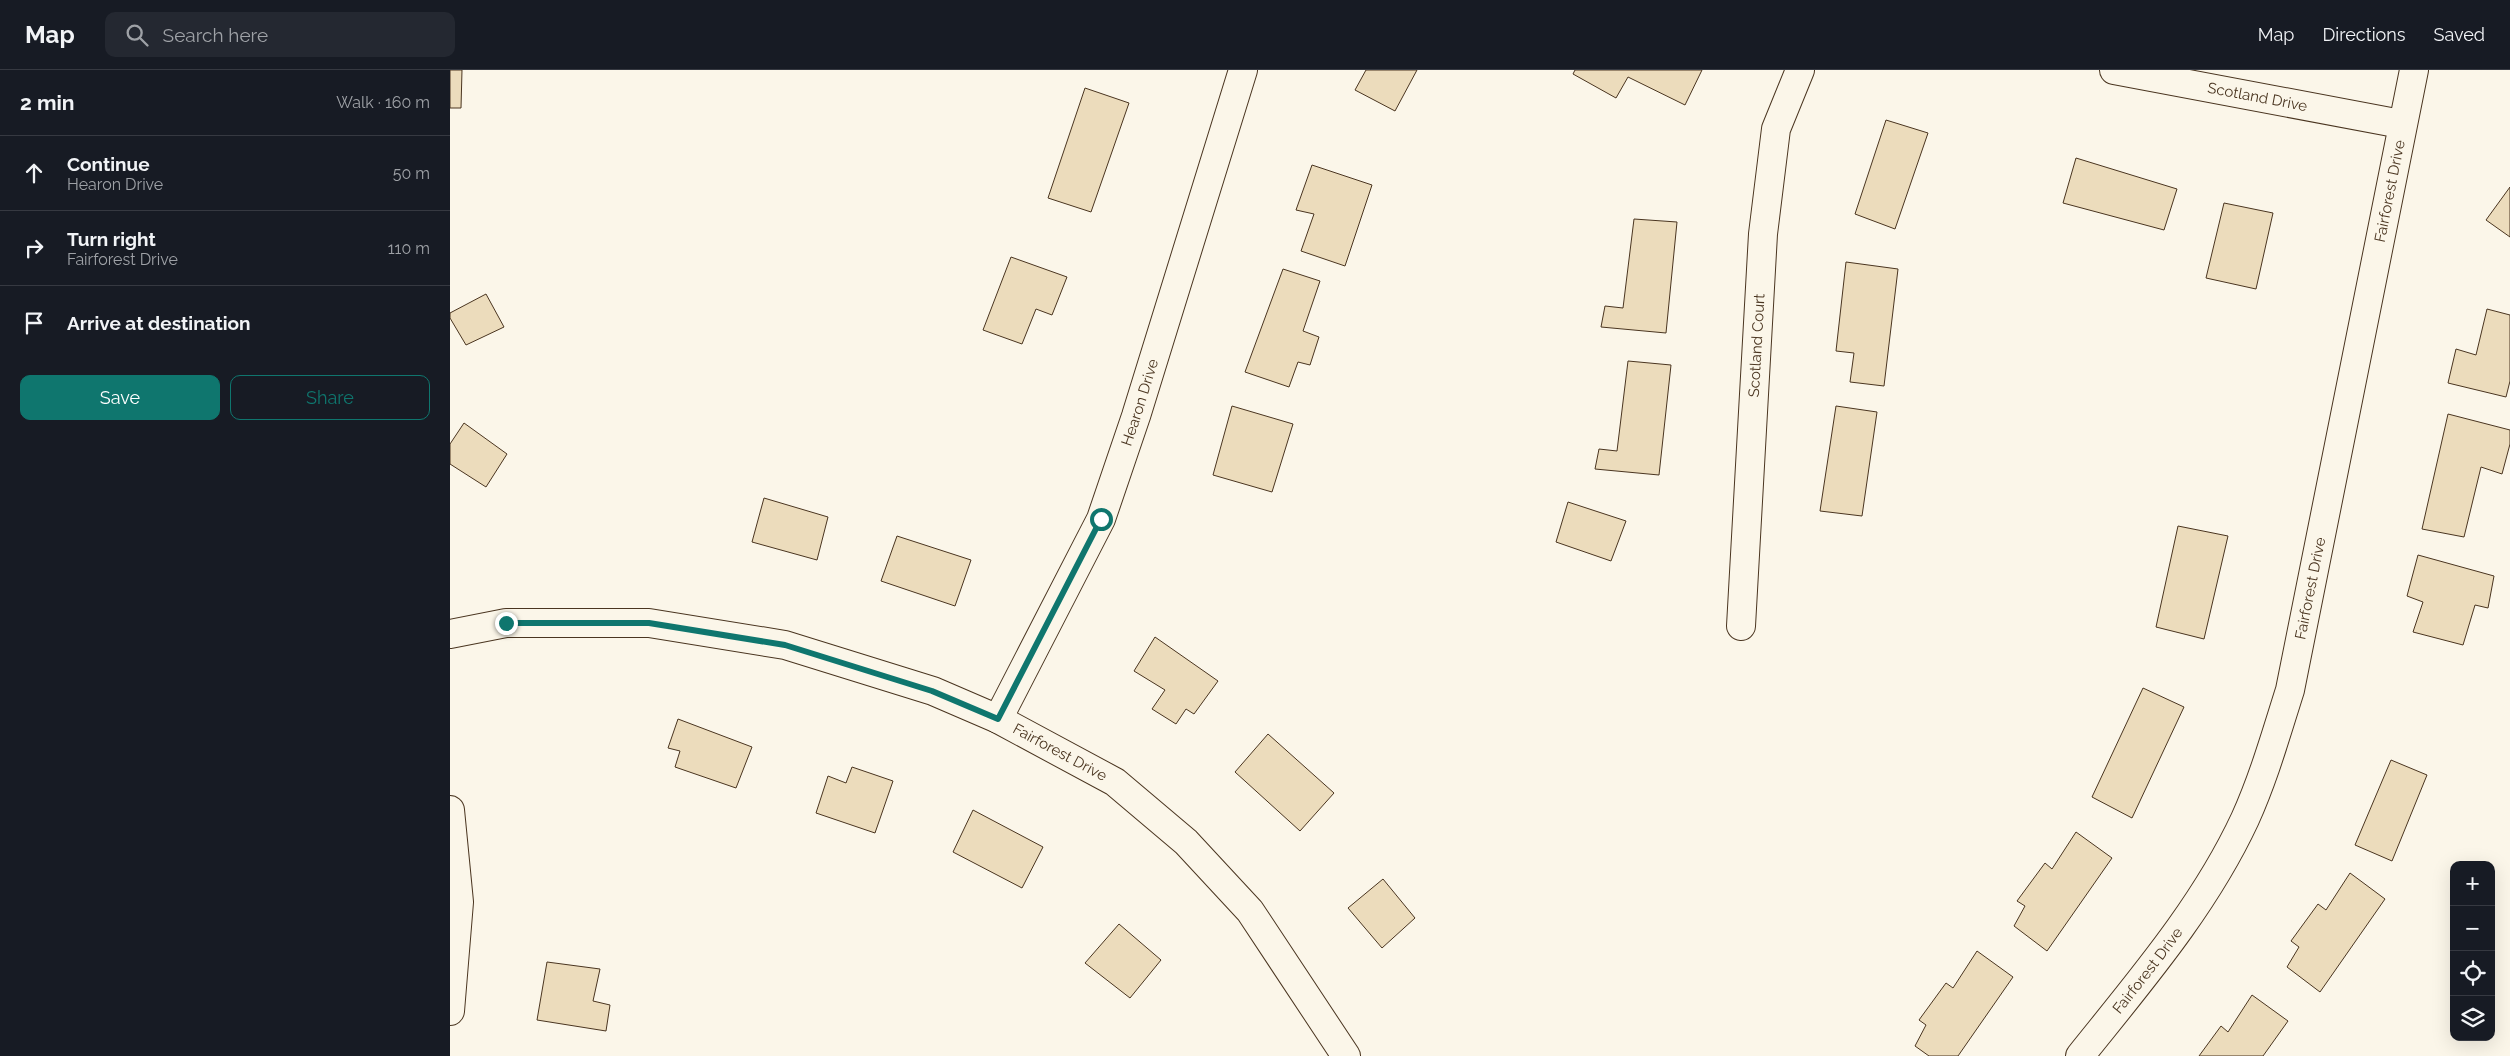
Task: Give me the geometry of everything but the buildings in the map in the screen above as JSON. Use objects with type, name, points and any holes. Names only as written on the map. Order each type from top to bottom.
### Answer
[{"type":"street","name":"Hearon Drive","points":[[998,719],[1101,519],[1136,416],[1242,70]]},
{"type":"street","name":"Scotland Court","points":[[1742,626],[1763,234],[1776,129],[1800,70]]},
{"type":"street","name":"Scotland Drive","points":[[2114,70],[2401,124]]},
{"type":"street","name":"Fairforest Drive","points":[[2080,1056],[2172,940],[2198,902],[2244,821],[2262,779],[2290,690],[2401,124],[2414,70]]},
{"type":"street","name":"Fairforest Drive","points":[[450,634],[506,623],[659,624],[785,645],[932,691],[998,719],[1115,782],[1186,842],[1250,911],[1346,1056]]},
{"type":"street","points":[[450,810],[459,902],[450,1011]]},
{"type":"route","points":[[506,623],[649,623],[785,645],[932,691],[998,719],[1101,519]]}]
